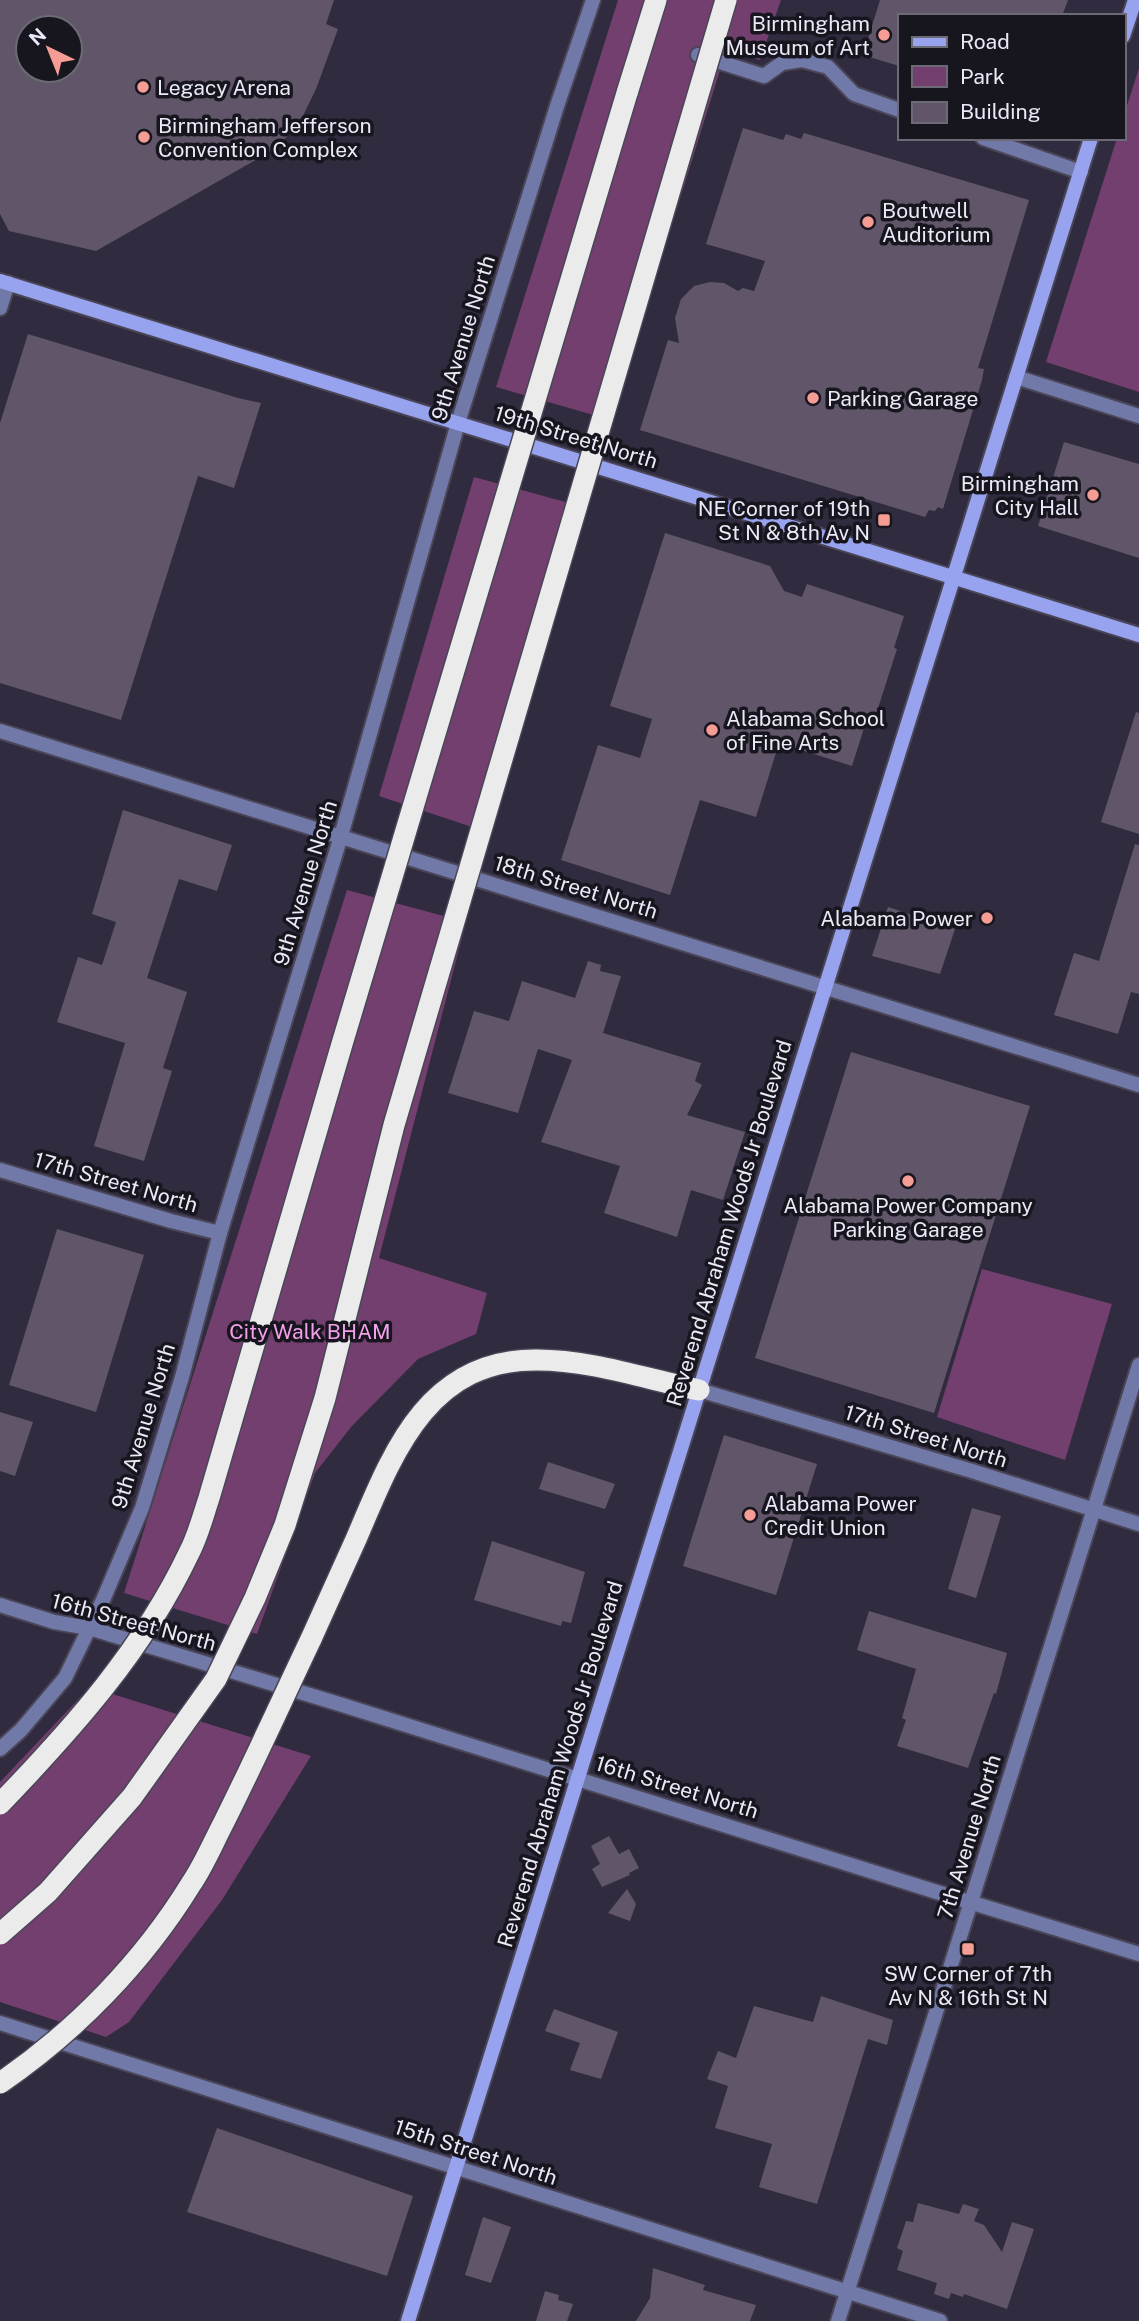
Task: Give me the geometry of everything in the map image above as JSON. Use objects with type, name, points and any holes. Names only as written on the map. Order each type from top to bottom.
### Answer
[{"type":"highway","points":[[0,1804],[68,1733],[135,1648],[190,1552],[656,0]]},
{"type":"highway","points":[[0,1934],[48,1892],[116,1816],[216,1679],[285,1525],[325,1398],[394,1125],[726,0]]},
{"type":"highway","points":[[0,2083],[68,2031],[151,1941],[192,1883],[311,1639],[383,1475],[416,1419],[441,1392],[474,1372],[507,1363],[535,1360],[566,1361],[699,1390]]},
{"type":"main road","points":[[1125,30],[1135,0]]},
{"type":"main road","name":"Reverend Abraham Woods Jr Boulevard","points":[[408,2321],[1090,140]]},
{"type":"main road","name":"19th Street North","points":[[4,282],[1139,635]]},
{"type":"street","name":"9th Avenue North","points":[[0,1749],[21,1730],[65,1678],[142,1508],[183,1377],[220,1233],[341,836],[458,423],[556,106],[593,0]]},
{"type":"street","points":[[698,55],[764,76],[782,63],[803,60],[828,67],[853,94],[898,110]]},
{"type":"street","points":[[989,140],[1081,172]]},
{"type":"street","points":[[0,308],[4,282]]},
{"type":"street","points":[[1016,377],[1139,416]]},
{"type":"street","name":"18th Street North","points":[[0,731],[1139,1085]]},
{"type":"street","name":"17th Street North","points":[[0,1170],[220,1233]]},
{"type":"street","name":"7th Avenue North","points":[[838,2321],[1139,1365]]},
{"type":"street","name":"17th Street North","points":[[699,1390],[1139,1524]]},
{"type":"street","name":"16th Street North","points":[[0,1605],[54,1622],[89,1628],[336,1703],[1139,1954]]},
{"type":"street","name":"15th Street North","points":[[0,2023],[940,2321]]},
{"type":"green space","points":[[618,0],[781,0],[760,60],[726,51],[611,420],[496,387]]},
{"type":"green space","points":[[1139,68],[1139,392],[1046,362],[1116,140],[1125,140],[1125,112]]},
{"type":"green space","points":[[474,477],[580,506],[487,832],[379,796]]},
{"type":"green space","name":"City Walk BHAM","points":[[347,890],[466,922],[379,1258],[487,1293],[476,1334],[418,1359],[352,1426],[315,1473],[257,1634],[124,1593]]},
{"type":"green space","points":[[982,1269],[1112,1304],[1065,1460],[937,1417]]},
{"type":"green space","points":[[90,1687],[311,1756],[222,1900],[129,2022],[106,2037],[0,2002],[0,1782]]},
{"type":"building","name":"Birmingham Jefferson Convention Complex","points":[[0,0],[334,0],[326,24],[338,29],[316,89],[299,124],[275,149],[96,251],[9,231],[0,214]]},
{"type":"building","name":"Birmingham Museum of Art","points":[[880,0],[1068,0],[1063,14],[898,14],[898,66],[863,55]]},
{"type":"building","points":[[743,128],[783,140],[786,134],[801,139],[804,133],[1029,200],[978,368],[984,369],[982,380],[943,509],[938,507],[935,511],[929,510],[925,517],[640,430],[668,340],[679,343],[675,318],[681,299],[694,286],[710,282],[724,283],[738,291],[743,288],[754,291],[765,261],[706,244]]},
{"type":"building","points":[[28,334],[261,403],[234,488],[198,476],[121,720],[0,683],[0,423]]},
{"type":"building","name":"Birmingham City Hall","points":[[1064,442],[1139,464],[1139,558],[1038,526]]},
{"type":"building","name":"Alabama School of Fine Arts","points":[[665,533],[770,566],[784,591],[802,597],[807,584],[904,616],[894,648],[897,649],[872,727],[865,725],[852,766],[779,743],[756,817],[700,800],[670,895],[561,860],[598,745],[640,758],[652,719],[610,706]]},
{"type":"building","points":[[1136,712],[1139,713],[1139,834],[1101,822]]},
{"type":"building","points":[[123,810],[232,845],[217,891],[179,879],[147,978],[187,992],[163,1068],[172,1071],[144,1161],[94,1146],[125,1043],[57,1022],[78,957],[102,965],[116,922],[92,914]]},
{"type":"building","points":[[1135,844],[1139,845],[1139,994],[1131,992],[1118,1034],[1054,1015],[1074,953],[1099,961]]},
{"type":"building","points":[[888,907],[955,929],[940,974],[872,956]]},
{"type":"building","points":[[588,961],[601,965],[600,971],[621,976],[603,1033],[701,1063],[695,1081],[702,1085],[687,1115],[745,1132],[723,1200],[691,1190],[677,1237],[604,1213],[620,1166],[541,1142],[572,1060],[538,1049],[518,1113],[448,1093],[474,1011],[509,1021],[522,981],[575,998]]},
{"type":"building","name":"Alabama Power Company Parking Garage","points":[[851,1052],[1030,1106],[934,1413],[755,1358]]},
{"type":"building","points":[[57,1229],[144,1255],[96,1412],[9,1385]]},
{"type":"building","points":[[0,1412],[33,1422],[15,1476],[0,1471]]},
{"type":"building","name":"Alabama Power Credit Union","points":[[724,1435],[817,1464],[776,1595],[683,1566]]},
{"type":"building","points":[[548,1462],[615,1484],[605,1509],[539,1489]]},
{"type":"building","points":[[972,1508],[1001,1516],[976,1598],[948,1589]]},
{"type":"building","points":[[492,1541],[585,1572],[571,1623],[562,1621],[561,1626],[474,1600]]},
{"type":"building","points":[[869,1611],[1007,1653],[996,1694],[994,1693],[968,1768],[897,1746],[906,1720],[902,1718],[916,1669],[857,1650]]},
{"type":"building","points":[[609,1836],[619,1854],[629,1849],[639,1868],[629,1873],[630,1875],[602,1887],[592,1869],[600,1864],[591,1846]]},
{"type":"building","points":[[627,1889],[636,1904],[630,1921],[608,1913]]},
{"type":"building","points":[[821,1996],[893,2020],[887,2045],[868,2039],[817,2204],[759,2187],[772,2144],[715,2128],[728,2086],[707,2079],[718,2051],[736,2058],[754,2006],[813,2022]]},
{"type":"building","points":[[554,2009],[618,2032],[601,2079],[570,2070],[580,2043],[545,2031]]},
{"type":"building","points":[[217,2128],[413,2196],[387,2276],[187,2212]]},
{"type":"building","points":[[918,2203],[959,2214],[963,2204],[979,2209],[974,2221],[984,2225],[1002,2252],[1012,2222],[1034,2229],[1007,2309],[964,2294],[963,2297],[951,2293],[949,2299],[934,2294],[937,2283],[897,2270],[903,2251],[897,2248],[906,2221],[913,2222]]},
{"type":"building","points":[[483,2217],[511,2227],[491,2283],[465,2275]]},
{"type":"building","points":[[653,2268],[705,2285],[703,2290],[756,2305],[750,2321],[636,2321],[650,2298]]},
{"type":"building","points":[[545,2291],[559,2295],[558,2300],[573,2304],[567,2321],[536,2321]]},
{"type":"place","name":"Birmingham Museum of Art","points":[[884,35]]},
{"type":"place","name":"Legacy Arena","points":[[143,87]]},
{"type":"place","name":"Birmingham Jefferson Convention Complex","points":[[144,137]]},
{"type":"place","name":"Boutwell Auditorium","points":[[868,222]]},
{"type":"place","name":"Parking Garage","points":[[813,398]]},
{"type":"place","name":"Birmingham City Hall","points":[[1093,495]]},
{"type":"place","name":"NE Corner of 19th St N & 8th Av N","points":[[884,520]]},
{"type":"place","name":"Alabama School of Fine Arts","points":[[712,730]]},
{"type":"place","name":"Alabama Power","points":[[987,918]]},
{"type":"place","name":"Alabama Power Company Parking Garage","points":[[908,1181]]},
{"type":"place","name":"Alabama Power Credit Union","points":[[750,1515]]},
{"type":"place","name":"SW Corner of 7th Av N & 16th St N","points":[[968,1949]]}]
